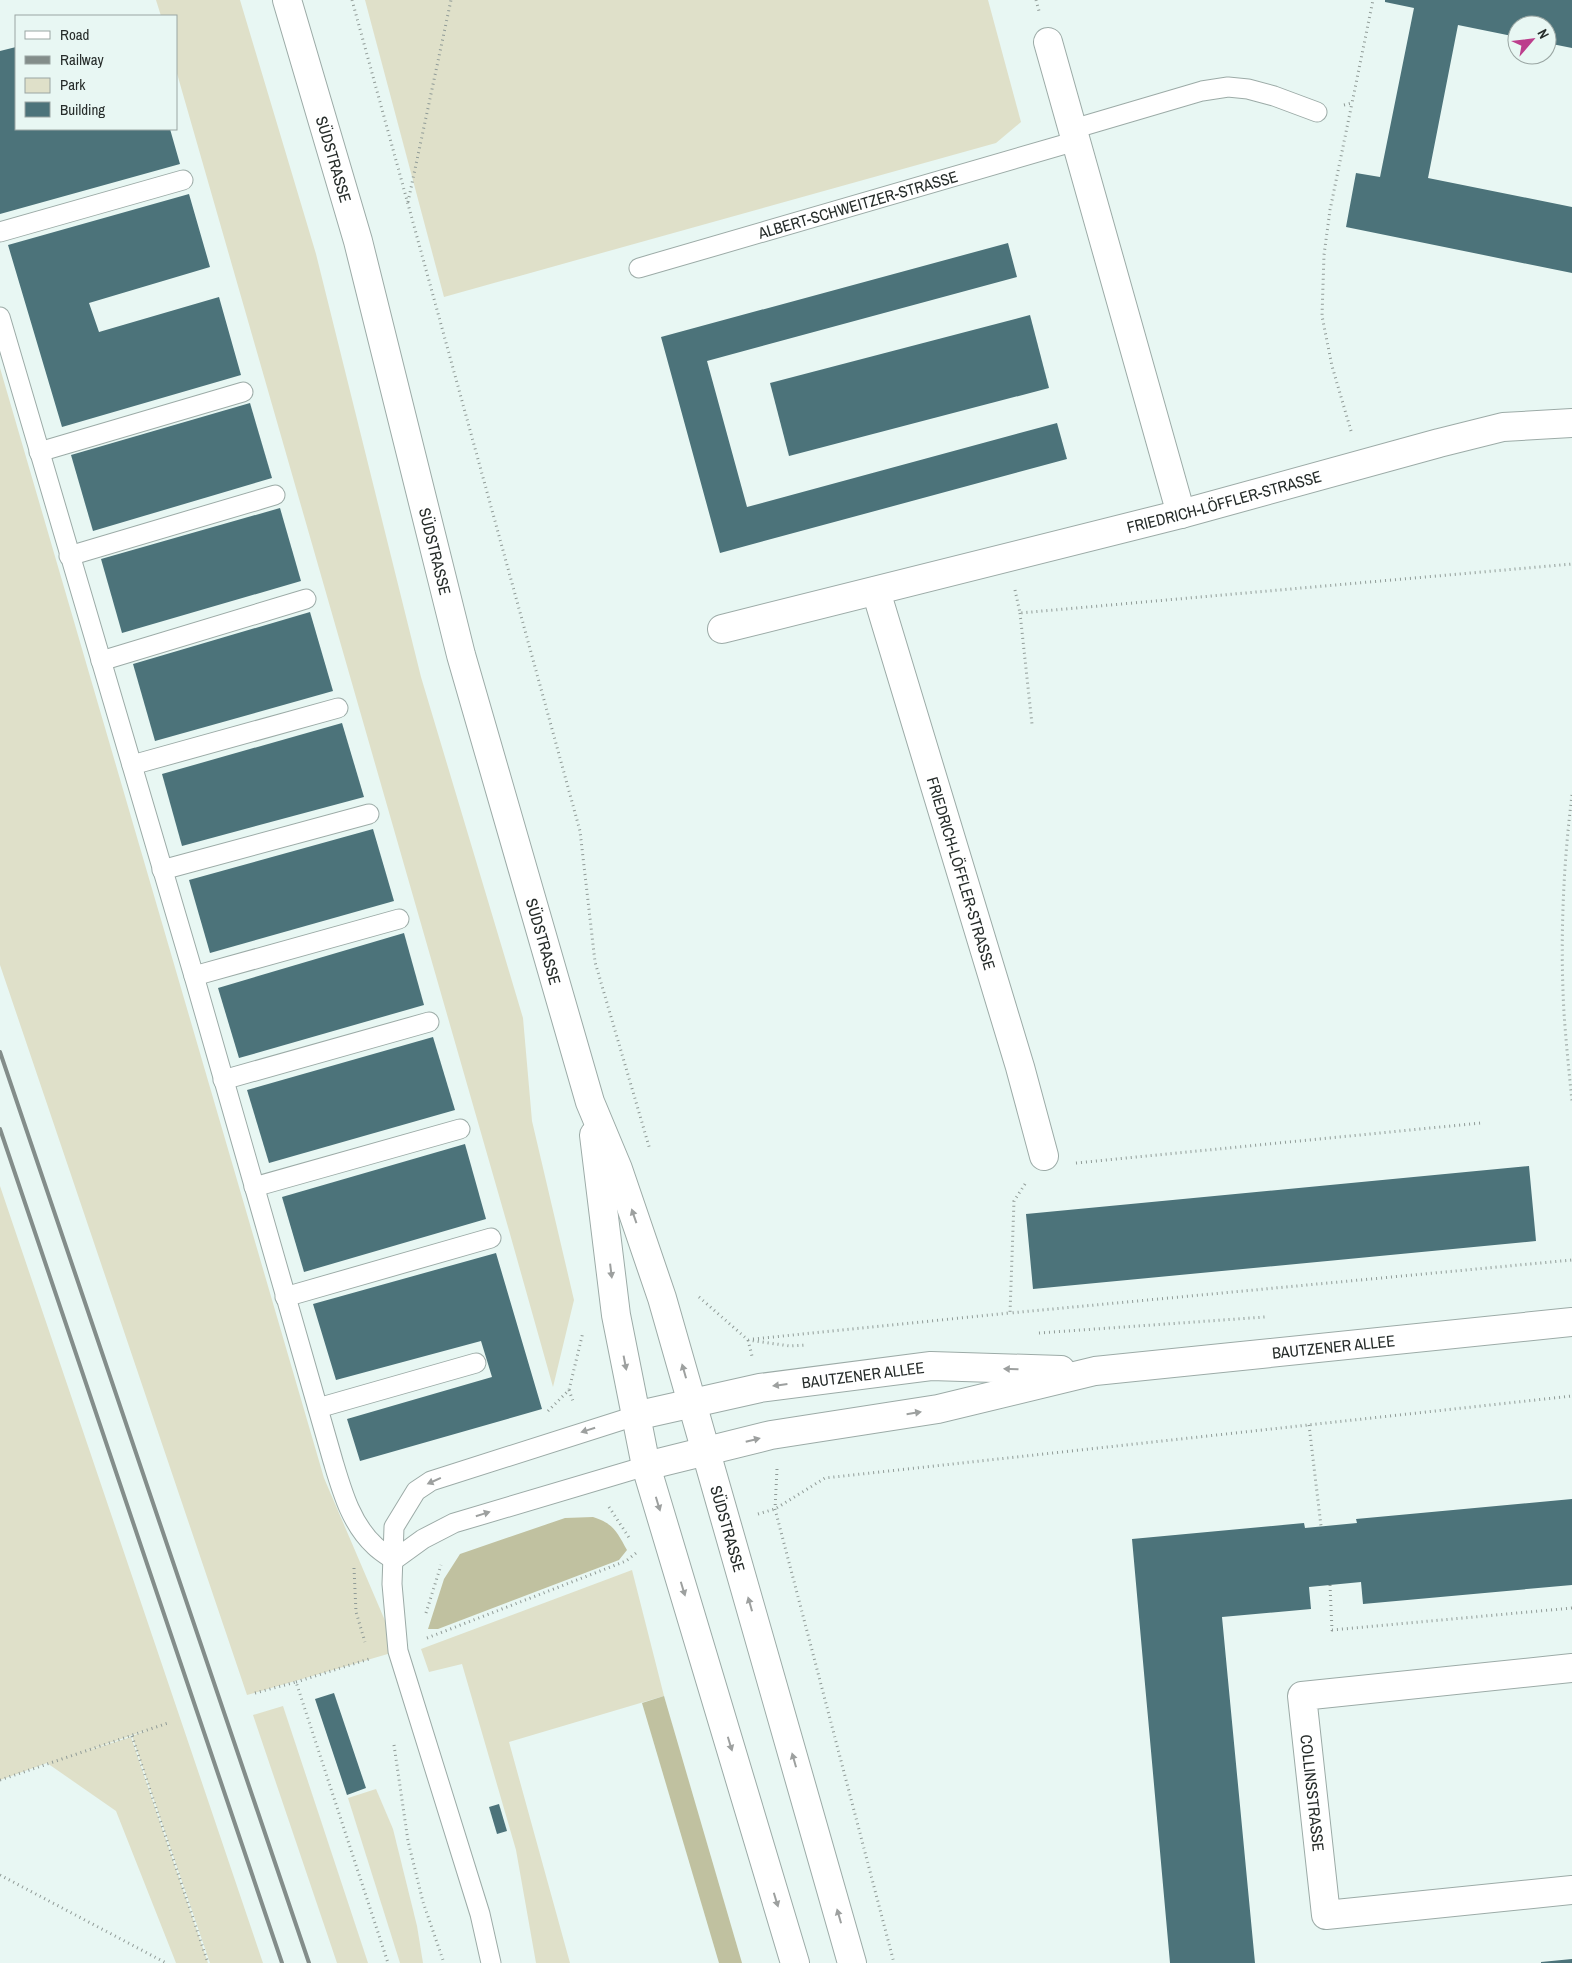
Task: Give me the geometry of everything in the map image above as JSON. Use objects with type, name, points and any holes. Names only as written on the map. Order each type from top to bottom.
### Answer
[{"type":"street","name":"SÜDSTRASSE","points":[[287,0],[358,241],[461,656],[590,1102],[618,1169],[662,1298],[852,1963]]},
{"type":"street","points":[[1048,42],[1181,514]]},
{"type":"street","name":"FRIEDRICH-LÖFFLER-STRASSE","points":[[722,629],[1181,514],[1503,427],[1572,423]]},
{"type":"street","name":"FRIEDRICH-LÖFFLER-STRASSE","points":[[876,591],[1020,1067],[1044,1156]]},
{"type":"street","name":"SÜDSTRASSE","points":[[590,1102],[616,1315],[646,1466],[795,1963]]},
{"type":"street","name":"BAUTZENER ALLEE","points":[[646,1466],[771,1435],[938,1409],[1095,1372],[1572,1322]]},
{"type":"street","name":"BAUTZENER ALLEE","points":[[635,1416],[760,1388],[931,1366],[1095,1372]]},
{"type":"street","name":"COLLINSSTRASSE","points":[[1572,1668],[1302,1696],[1326,1915],[1572,1890]]},
{"type":"lane","name":"ALBERT-SCHWEITZER-STRASSE","points":[[639,268],[1075,135],[1202,91],[1228,87],[1248,89],[1274,96],[1317,112]]},
{"type":"lane","points":[[0,232],[183,180]]},
{"type":"lane","points":[[0,317],[194,976],[336,1470],[351,1511],[363,1534],[376,1547],[394,1560]]},
{"type":"lane","points":[[39,452],[243,392]]},
{"type":"lane","points":[[69,556],[274,495]]},
{"type":"lane","points":[[101,661],[306,599]]},
{"type":"lane","points":[[132,765],[338,708]]},
{"type":"lane","points":[[162,870],[369,814]]},
{"type":"lane","points":[[194,976],[399,919]]},
{"type":"lane","points":[[223,1080],[429,1022]]},
{"type":"lane","points":[[254,1187],[460,1129]]},
{"type":"lane","points":[[285,1297],[491,1238]]},
{"type":"lane","points":[[318,1408],[476,1363]]},
{"type":"lane","points":[[491,1963],[480,1914],[398,1651],[392,1584],[394,1527],[416,1491],[431,1481],[635,1416]]},
{"type":"lane","points":[[394,1560],[423,1539],[454,1522],[646,1466]]},
{"type":"path","points":[[352,0],[580,832],[595,962],[652,1158]]},
{"type":"path","points":[[407,204],[451,0]]},
{"type":"path","points":[[1361,464],[1332,366],[1322,316],[1324,255],[1328,219],[1373,0]]},
{"type":"path","points":[[1317,112],[1352,103]]},
{"type":"path","points":[[1008,558],[1020,613],[1032,724]]},
{"type":"path","points":[[1020,613],[1572,564]]},
{"type":"path","points":[[1572,795],[1566,869],[1564,1012],[1572,1101]]},
{"type":"path","points":[[1010,1313],[1014,1200],[1044,1156],[1066,1164],[1481,1123]]},
{"type":"path","points":[[748,1340],[1010,1313],[1572,1260]]},
{"type":"path","points":[[697,1295],[748,1340],[790,1346],[809,1345]]},
{"type":"path","points":[[1031,1333],[1267,1316]]},
{"type":"path","points":[[569,1390],[585,1326]]},
{"type":"path","points":[[775,1509],[825,1478],[1572,1396]]},
{"type":"path","points":[[1309,1425],[1321,1526]]},
{"type":"path","points":[[777,1462],[775,1509],[894,1963]]},
{"type":"path","points":[[398,1651],[626,1561],[637,1552],[623,1526],[610,1510],[601,1509]]},
{"type":"path","points":[[418,1642],[439,1568],[444,1560]]},
{"type":"path","points":[[1330,1585],[1332,1630],[1572,1608]]},
{"type":"path","points":[[255,1693],[370,1658],[373,1668]]},
{"type":"path","points":[[296,1682],[388,1963]]},
{"type":"path","points":[[0,1780],[168,1723]]},
{"type":"path","points":[[132,1736],[208,1963]]},
{"type":"path","points":[[394,1743],[408,1841],[423,1902],[444,1963]]},
{"type":"path","points":[[0,1875],[166,1963]]},
{"type":"green space","points":[[156,0],[240,0],[316,254],[421,677],[523,1018],[532,1121],[574,1300],[553,1387],[178,77],[178,15],[161,15]]},
{"type":"green space","points":[[365,0],[988,0],[1021,122],[996,143],[444,297]]},
{"type":"green space","points":[[0,368],[324,1478],[398,1651],[247,1695],[0,965]]},
{"type":"green space","points":[[0,1186],[263,1963],[210,1963],[132,1736],[150,1729],[80,1753],[131,1737],[208,1963],[176,1963],[116,1811],[47,1763],[0,1780]]},
{"type":"green space","points":[[593,1517],[610,1525],[620,1538],[627,1550],[619,1560],[438,1629],[428,1629],[444,1579],[460,1554],[565,1518]]},
{"type":"green space","points":[[632,1570],[664,1696],[509,1742],[570,1963],[536,1963],[516,1850],[462,1664],[429,1672],[421,1649]]},
{"type":"green space","points":[[664,1696],[742,1963],[719,1963],[642,1703]]},
{"type":"green space","points":[[283,1706],[368,1963],[337,1963],[253,1715]]},
{"type":"green space","points":[[376,1789],[393,1829],[417,1926],[423,1963],[400,1963],[348,1798]]},
{"type":"building","points":[[1385,0],[1572,0],[1572,48],[1557,45],[1557,15],[1507,15],[1507,35],[1458,25],[1428,178],[1572,207],[1572,273],[1346,227],[1356,173],[1380,177],[1414,8],[1385,2]]},
{"type":"building","points":[[15,47],[15,130],[170,130],[180,164],[0,214],[0,51]]},
{"type":"building","points":[[189,194],[210,267],[89,303],[99,332],[219,297],[241,375],[62,427],[8,245]]},
{"type":"building","points":[[1008,243],[1017,277],[707,361],[747,507],[1057,423],[1067,459],[720,553],[661,337]]},
{"type":"building","points":[[1030,315],[1049,388],[789,456],[770,383]]},
{"type":"building","points":[[250,403],[272,478],[93,531],[71,455]]},
{"type":"building","points":[[280,508],[301,581],[122,633],[101,559]]},
{"type":"building","points":[[310,612],[333,691],[155,741],[133,664]]},
{"type":"building","points":[[342,723],[364,797],[182,846],[162,774]]},
{"type":"building","points":[[373,829],[394,901],[210,953],[189,880]]},
{"type":"building","points":[[404,933],[424,1005],[239,1058],[218,988]]},
{"type":"building","points":[[433,1037],[455,1110],[269,1163],[247,1090]]},
{"type":"building","points":[[465,1144],[486,1219],[304,1272],[282,1197]]},
{"type":"building","points":[[1529,1166],[1536,1241],[1033,1289],[1026,1214]]},
{"type":"building","points":[[496,1253],[542,1409],[360,1461],[347,1419],[492,1377],[481,1341],[336,1380],[313,1304]]},
{"type":"building","points":[[1572,1499],[1572,1585],[1363,1604],[1361,1582],[1309,1587],[1311,1609],[1222,1617],[1255,1963],[1170,1963],[1132,1539],[1304,1523],[1305,1528],[1357,1523],[1356,1519]]},
{"type":"building","points":[[334,1693],[366,1788],[347,1795],[315,1699]]},
{"type":"building","points":[[499,1804],[507,1831],[497,1834],[489,1807]]},
{"type":"building","points":[[1572,1959],[1572,1963],[1541,1963],[1541,1962]]},
{"type":"railway","points":[[0,1052],[309,1963]]},
{"type":"railway","points":[[0,1129],[282,1963]]}]
